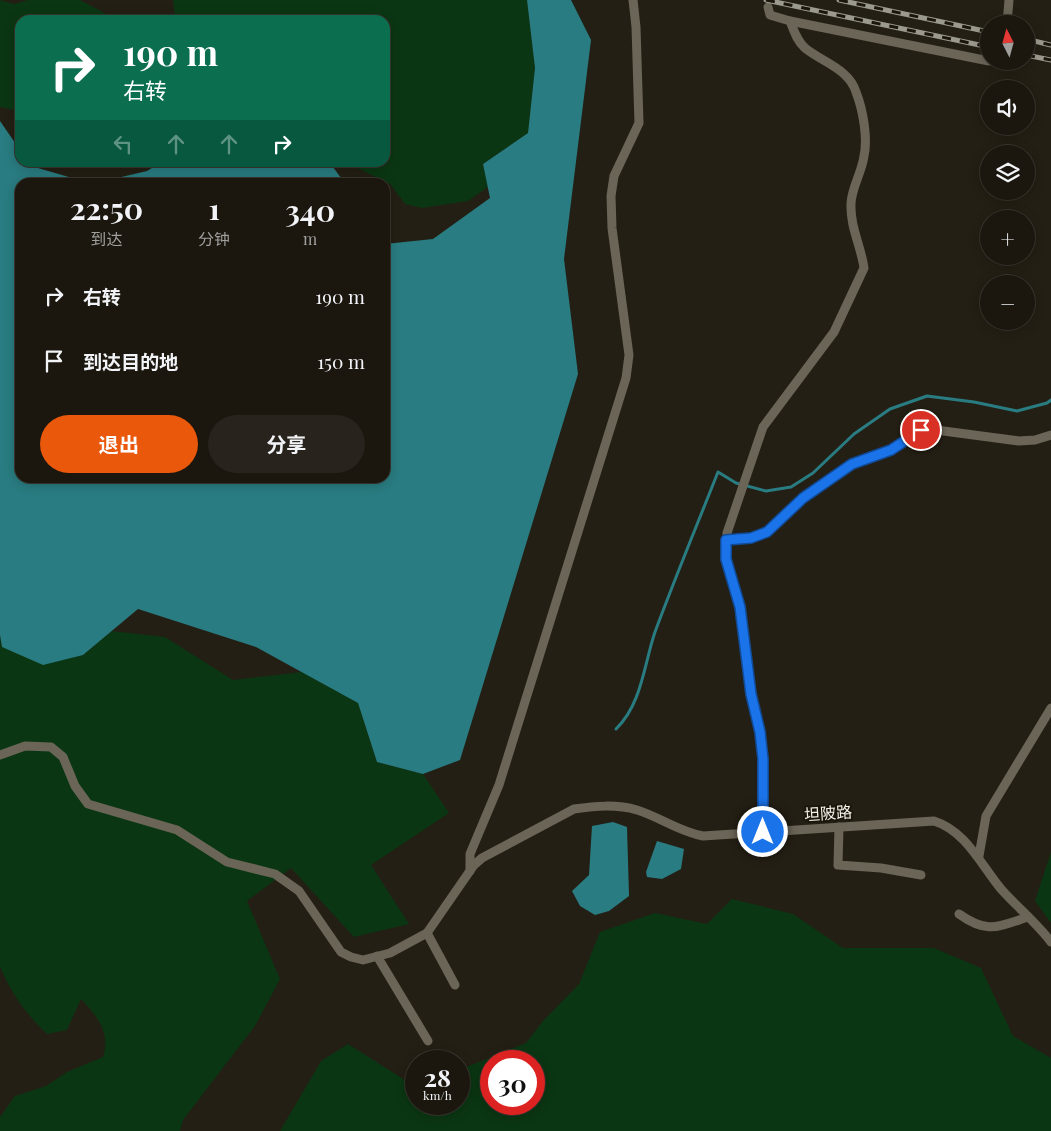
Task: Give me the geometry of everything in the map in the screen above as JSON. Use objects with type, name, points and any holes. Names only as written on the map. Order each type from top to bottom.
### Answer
[{"type":"street","points":[[470,871],[470,854],[499,785],[626,378],[629,355],[612,228],[611,196],[614,176],[639,123],[636,27],[633,0]]},
{"type":"street","points":[[1008,15],[1009,0]]},
{"type":"street","points":[[768,7],[770,15],[790,21],[980,59]]},
{"type":"street","points":[[763,832],[763,759],[760,732],[751,694],[740,607],[726,559],[726,540],[763,428],[834,332],[864,268],[853,227],[851,202],[865,155],[864,134],[856,91],[848,79],[833,66],[805,47],[796,37],[790,21]]},
{"type":"street","points":[[726,540],[751,538],[767,532],[803,498],[852,464],[891,450],[921,430],[936,430],[1019,441],[1035,440],[1051,435]]},
{"type":"street","points":[[979,856],[986,816],[1051,708]]},
{"type":"street","points":[[0,755],[25,746],[51,747],[63,757],[75,786],[88,804],[177,830],[227,862],[275,874],[299,891],[340,952],[363,960],[390,953],[427,933],[455,985]]},
{"type":"street","name":"坦陂路","points":[[427,933],[470,871],[482,858],[574,809],[591,806],[616,806],[638,810],[692,834],[703,836],[934,821],[943,824],[979,856],[1000,888],[1051,942]]},
{"type":"street","points":[[839,827],[838,865],[881,868],[920,875]]},
{"type":"street","points":[[959,914],[975,925],[986,928],[995,928],[1028,917]]},
{"type":"street","points":[[377,956],[428,1041]]},
{"type":"green space","points":[[0,0],[14,4],[28,0],[80,0],[108,15],[15,15],[15,110],[0,107]]},
{"type":"green space","points":[[173,0],[527,0],[535,68],[528,133],[483,164],[488,187],[468,201],[422,208],[405,204],[390,184],[390,178],[378,178],[355,167],[390,167],[390,15],[174,15]]},
{"type":"green space","points":[[112,631],[165,637],[233,680],[302,672],[358,703],[377,762],[423,774],[449,813],[371,865],[409,924],[354,937],[291,868],[247,901],[280,979],[255,1026],[183,1120],[180,1131],[0,1131],[0,1117],[15,1096],[46,1086],[67,1072],[103,1057],[105,1040],[97,1018],[81,999],[67,1030],[47,1034],[20,1003],[0,967],[0,635],[2,647],[83,655]]},
{"type":"green space","points":[[1051,852],[1051,923],[1035,901]]},
{"type":"green space","points":[[732,899],[793,914],[843,948],[934,948],[981,968],[1013,1036],[1051,1058],[1051,1131],[280,1131],[321,1061],[348,1044],[405,1080],[405,1115],[470,1115],[470,1066],[480,1062],[480,1115],[545,1115],[545,1050],[509,1050],[526,1043],[543,1021],[579,984],[600,932],[655,913],[707,924]]},
{"type":"water","points":[[527,0],[571,0],[591,40],[564,259],[578,374],[460,760],[423,774],[377,762],[358,703],[256,647],[138,609],[83,655],[43,665],[2,647],[0,635],[0,121],[15,143],[15,167],[34,167],[72,178],[15,178],[15,483],[390,483],[390,243],[433,239],[490,198],[483,164],[528,133],[535,68]]},
{"type":"water","points":[[154,167],[333,167],[341,178],[117,178],[147,171]]},
{"type":"water","points":[[613,822],[627,827],[629,896],[609,911],[595,915],[580,906],[572,891],[589,875],[592,826]]},
{"type":"water","points":[[657,841],[684,849],[681,869],[662,879],[647,877],[646,872]]},
{"type":"waterway","points":[[616,729],[625,719],[637,696],[655,632],[718,472],[736,483],[766,491],[791,487],[813,473],[854,434],[890,409],[927,396],[974,402],[1017,411],[1047,403],[1051,400]]},
{"type":"railway","points":[[766,0],[980,45]]},
{"type":"railway","points":[[839,0],[980,30]]},
{"type":"railway","points":[[1035,41],[1051,45]]},
{"type":"railway","points":[[1035,57],[1051,60]]},
{"type":"route","points":[[763,832],[763,759],[760,732],[751,694],[748,656],[740,607],[726,559],[726,540],[751,538],[767,532],[803,498],[852,464],[891,450],[921,430]]}]
